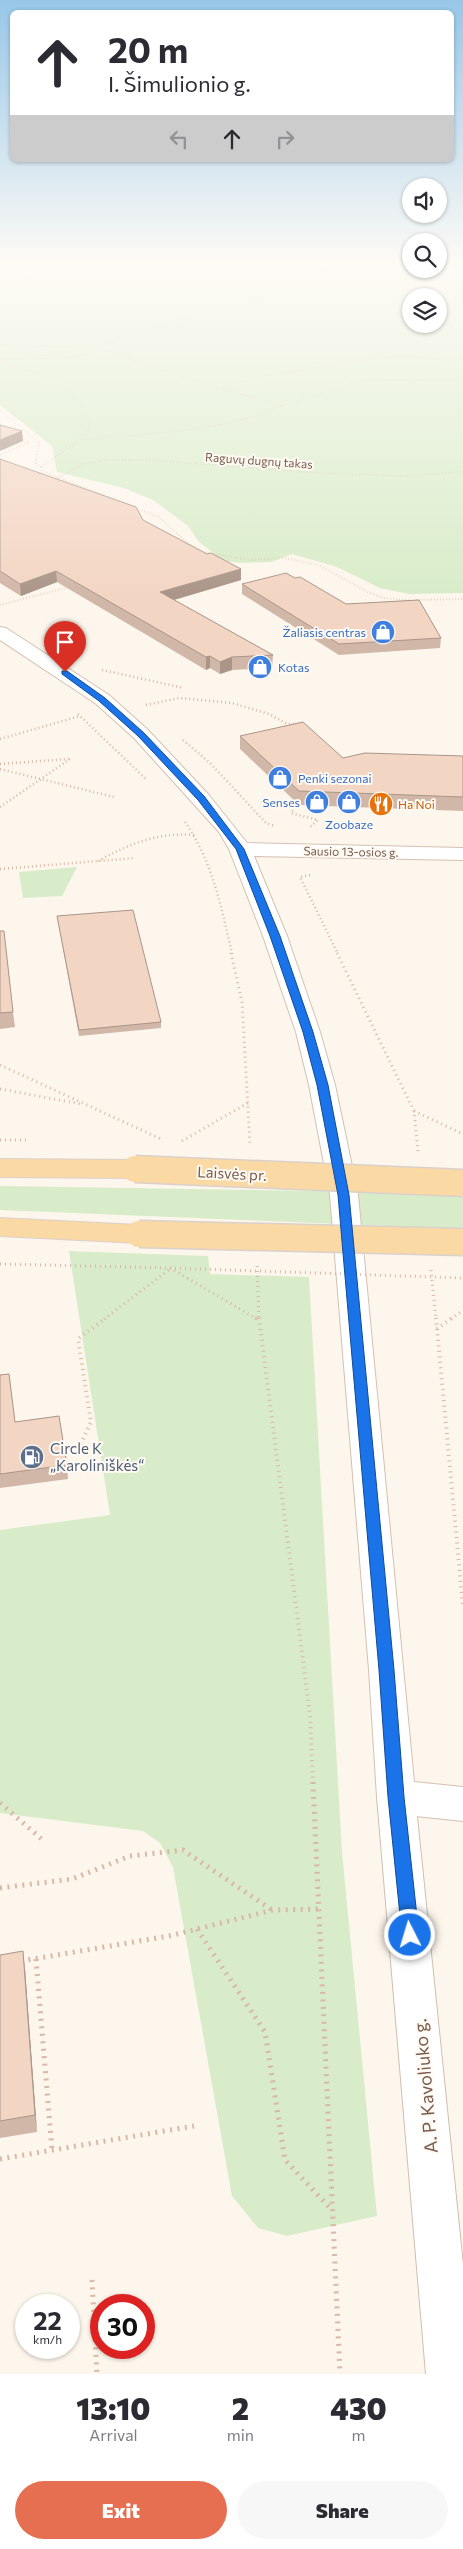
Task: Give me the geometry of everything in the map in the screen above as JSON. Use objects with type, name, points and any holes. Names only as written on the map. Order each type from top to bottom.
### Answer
[{"type":"main road","name":"Laisvės pr.","points":[[0,1168],[135,1169],[463,1183]]},
{"type":"main road","points":[[0,1228],[139,1234],[463,1242]]},
{"type":"street","name":"A. P. Kavoliuko g.","points":[[0,632],[94,694],[141,734],[201,798],[240,849],[275,936],[308,1032],[322,1085],[344,1195],[387,1670],[396,1797],[450,2374]]},
{"type":"street","name":"Sausio 13-osios g.","points":[[240,849],[463,854]]},
{"type":"street","points":[[396,1797],[463,1804]]},
{"type":"path","points":[[41,467],[81,440],[89,428],[90,420],[87,412],[63,384],[49,377]]},
{"type":"path","points":[[189,377],[282,406]]},
{"type":"path","points":[[221,387],[265,377]]},
{"type":"path","points":[[81,440],[223,425],[322,395],[336,386],[360,381],[463,379]]},
{"type":"path","points":[[0,410],[39,441],[36,463],[41,467],[42,471],[160,517],[196,550]]},
{"type":"path","points":[[0,455],[29,442],[19,435]]},
{"type":"path","name":"Raguvų dugnų takas","points":[[57,478],[84,464],[108,460],[147,460],[317,473],[406,476],[463,472]]},
{"type":"path","points":[[190,553],[196,550],[217,552],[230,557],[250,560],[284,558],[318,565],[354,586],[384,598],[406,600],[463,599]]},
{"type":"path","points":[[0,605],[75,585]]},
{"type":"path","points":[[99,669],[184,688]]},
{"type":"path","points":[[150,712],[143,706],[179,698],[232,703],[269,714],[287,724],[297,724]]},
{"type":"path","points":[[72,710],[152,785]]},
{"type":"path","points":[[0,739],[80,716]]},
{"type":"path","points":[[180,738],[210,763],[266,823]]},
{"type":"path","points":[[0,764],[70,759],[0,808]]},
{"type":"path","points":[[0,769],[114,797]]},
{"type":"path","points":[[295,807],[291,813],[318,820],[305,831]]},
{"type":"path","points":[[97,861],[133,841],[182,833],[194,835],[220,900],[242,1002],[250,1152]]},
{"type":"path","points":[[0,870],[135,858]]},
{"type":"path","points":[[313,874],[300,878],[414,1111],[419,1160]]},
{"type":"path","points":[[0,1065],[166,1141]]},
{"type":"path","points":[[0,1089],[86,1105]]},
{"type":"path","points":[[175,1146],[248,1103]]},
{"type":"path","points":[[414,1111],[463,1134]]},
{"type":"path","points":[[256,1261],[260,1320],[306,1678],[340,2374]]},
{"type":"path","points":[[0,1264],[463,1278]]},
{"type":"path","points":[[170,1268],[260,1320]]},
{"type":"path","points":[[76,1454],[91,1422],[78,1339],[170,1268]]},
{"type":"path","points":[[431,1269],[437,1329],[437,1350],[463,1607]]},
{"type":"path","points":[[437,1329],[463,1310]]},
{"type":"path","points":[[0,1803],[45,1842]]},
{"type":"path","points":[[0,1888],[72,1879],[130,1856],[183,1850],[273,1910]]},
{"type":"path","points":[[18,1961],[196,1929],[273,1910],[318,1909]]},
{"type":"path","points":[[196,1929],[265,2032],[285,2160],[332,2210]]},
{"type":"path","points":[[36,1958],[52,2150]]},
{"type":"path","points":[[0,2159],[194,2126]]},
{"type":"path","points":[[92,2280],[97,2374]]},
{"type":"green space","points":[[0,377],[463,377],[463,593],[409,594],[380,588],[337,567],[292,554],[271,562],[241,563],[223,561],[198,541],[188,526],[153,500],[124,488],[57,472],[52,446],[0,405]]},
{"type":"green space","points":[[77,867],[62,896],[23,898],[19,872]]},
{"type":"green space","points":[[0,1186],[379,1192],[463,1196],[463,1229],[0,1210]]},
{"type":"green space","points":[[69,1251],[208,1256],[210,1274],[309,1277],[342,1852],[377,2216],[287,2236],[258,2228],[232,2196],[173,1867],[160,1843],[143,1831],[0,1813],[0,1530],[110,1515]]},
{"type":"building","points":[[0,425],[22,431],[0,440]]},
{"type":"building","points":[[0,459],[136,507],[143,520],[207,554],[211,553],[241,569],[160,592],[273,655],[232,657],[220,662],[210,656],[206,657],[56,571],[20,584],[0,571]]},
{"type":"building","points":[[286,573],[295,578],[300,577],[346,604],[419,600],[441,638],[339,644],[242,584]]},
{"type":"building","points":[[303,722],[343,758],[365,753],[463,756],[463,797],[299,791],[240,736]]},
{"type":"building","points":[[133,910],[161,1022],[79,1030],[57,916]]},
{"type":"building","points":[[0,931],[4,931],[13,1012],[0,1013]]},
{"type":"building","name":"Circle K „Karoliniškės“","points":[[9,1374],[15,1422],[59,1416],[67,1465],[0,1474],[0,1375]]},
{"type":"building","points":[[23,1951],[35,2115],[0,2121],[0,1955]]},
{"type":"place","name":"Žaliasis centras","points":[[383,632]]},
{"type":"place","name":"Kotas","points":[[260,667]]},
{"type":"place","name":"Penki sezonai","points":[[280,778]]},
{"type":"place","name":"Senses","points":[[317,802]]},
{"type":"place","name":"Zoobaze","points":[[349,802]]},
{"type":"place","name":"Ha Noi","points":[[381,804]]},
{"type":"place","name":"Circle K „Karoliniškės“","points":[[32,1457]]},
{"type":"route","points":[[65,672],[102,700],[141,734],[201,798],[240,849],[275,936],[308,1032],[322,1085],[344,1195],[387,1670],[396,1797],[410,1935]]}]
